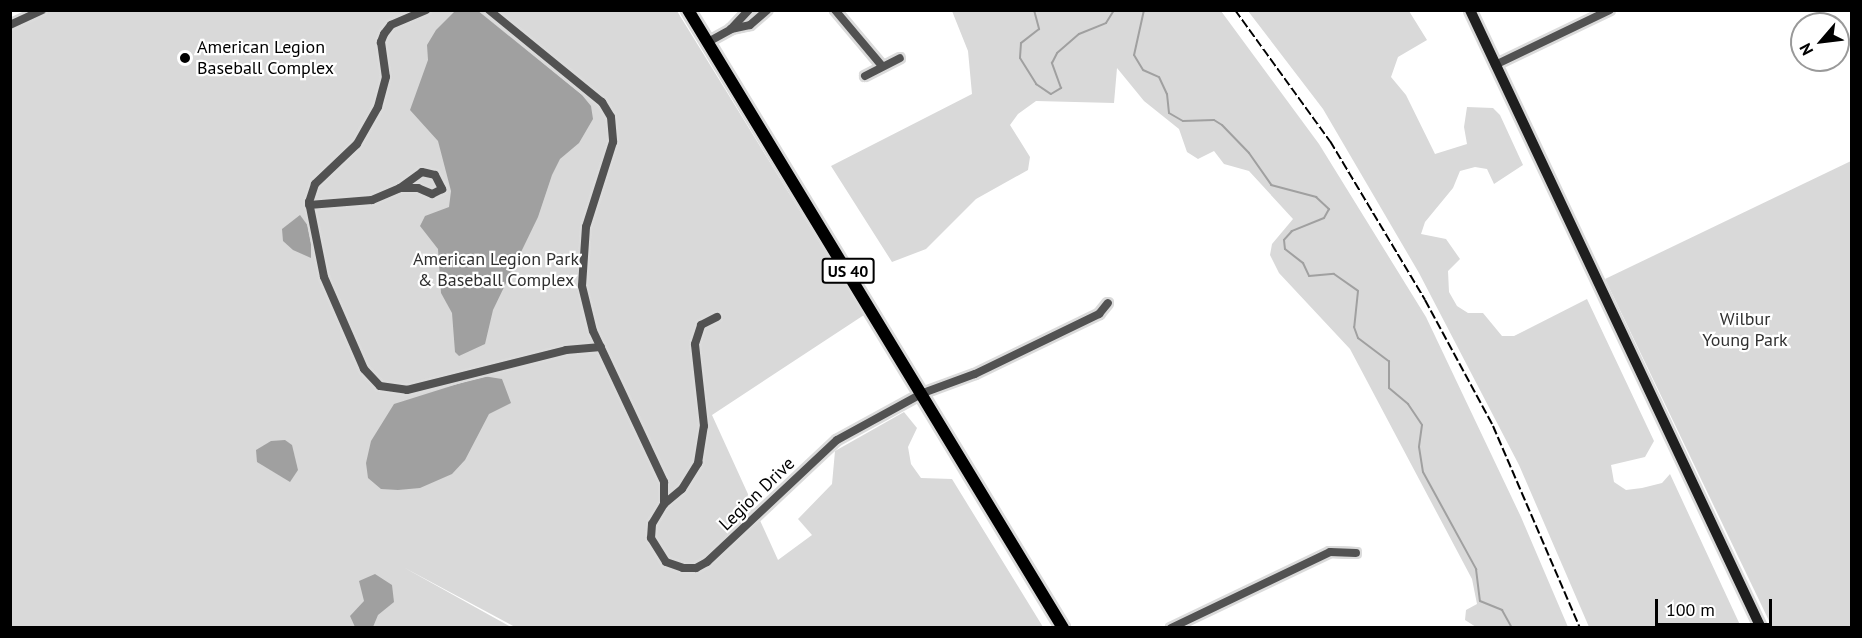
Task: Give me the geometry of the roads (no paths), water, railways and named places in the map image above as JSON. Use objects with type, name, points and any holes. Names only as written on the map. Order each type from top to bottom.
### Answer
[{"type":"main road","name":"US 40","points":[[688,10],[923,393],[1063,627]]},
{"type":"main road","points":[[1470,10],[1761,627]]},
{"type":"street","points":[[10,25],[42,10]]},
{"type":"street","points":[[426,10],[391,25],[384,34],[381,42],[386,77],[381,99],[357,144],[315,184],[309,206],[324,277],[364,369],[380,386],[407,390],[554,352],[601,347]]},
{"type":"street","points":[[489,10],[602,102],[611,117],[613,142],[586,227],[582,257],[585,308],[601,347],[658,465],[666,491],[664,504]]},
{"type":"street","points":[[708,42],[731,29],[749,10]]},
{"type":"street","points":[[731,29],[750,25],[767,10]]},
{"type":"street","points":[[835,10],[882,66]]},
{"type":"street","points":[[1495,65],[1610,10]]},
{"type":"street","points":[[865,76],[900,58]]},
{"type":"street","points":[[309,206],[357,203],[400,188],[422,172],[429,172],[442,189],[432,194],[418,188],[400,188]]},
{"type":"street","points":[[923,393],[1031,348],[1099,314],[1108,303]]},
{"type":"street","points":[[664,504],[682,489],[698,463],[704,426],[695,344],[701,325],[717,317]]},
{"type":"street","name":"Legion Drive","points":[[664,504],[652,524],[651,538],[657,552],[666,562],[696,568],[787,489],[819,454],[923,393]]},
{"type":"street","points":[[1171,627],[1330,552],[1356,553]]},
{"type":"waterway","points":[[1034,10],[1039,29],[1021,43],[1020,58],[1036,84],[1051,94],[1061,88],[1052,63],[1057,53],[1079,34],[1106,23],[1114,10]]},
{"type":"waterway","points":[[1144,10],[1134,55],[1143,70],[1159,77],[1167,94],[1169,113],[1183,121],[1214,120],[1222,125],[1249,153],[1271,185],[1316,197],[1329,209],[1324,218],[1292,231],[1284,240],[1285,249],[1303,263],[1309,276],[1334,274],[1358,291],[1354,327],[1358,338],[1389,361],[1389,388],[1408,404],[1422,425],[1419,447],[1423,472],[1476,569],[1480,601],[1502,610],[1512,628]]},
{"type":"railway","points":[[1235,10],[1330,141],[1425,300],[1493,426],[1580,628]]},
{"type":"place","name":"American Legion Baseball Complex","points":[[185,58]]},
{"type":"park label","name":"American Legion Park & Baseball Complex","points":[[496,270]]},
{"type":"park label","name":"Wilbur Young Park","points":[[1745,330]]}]
